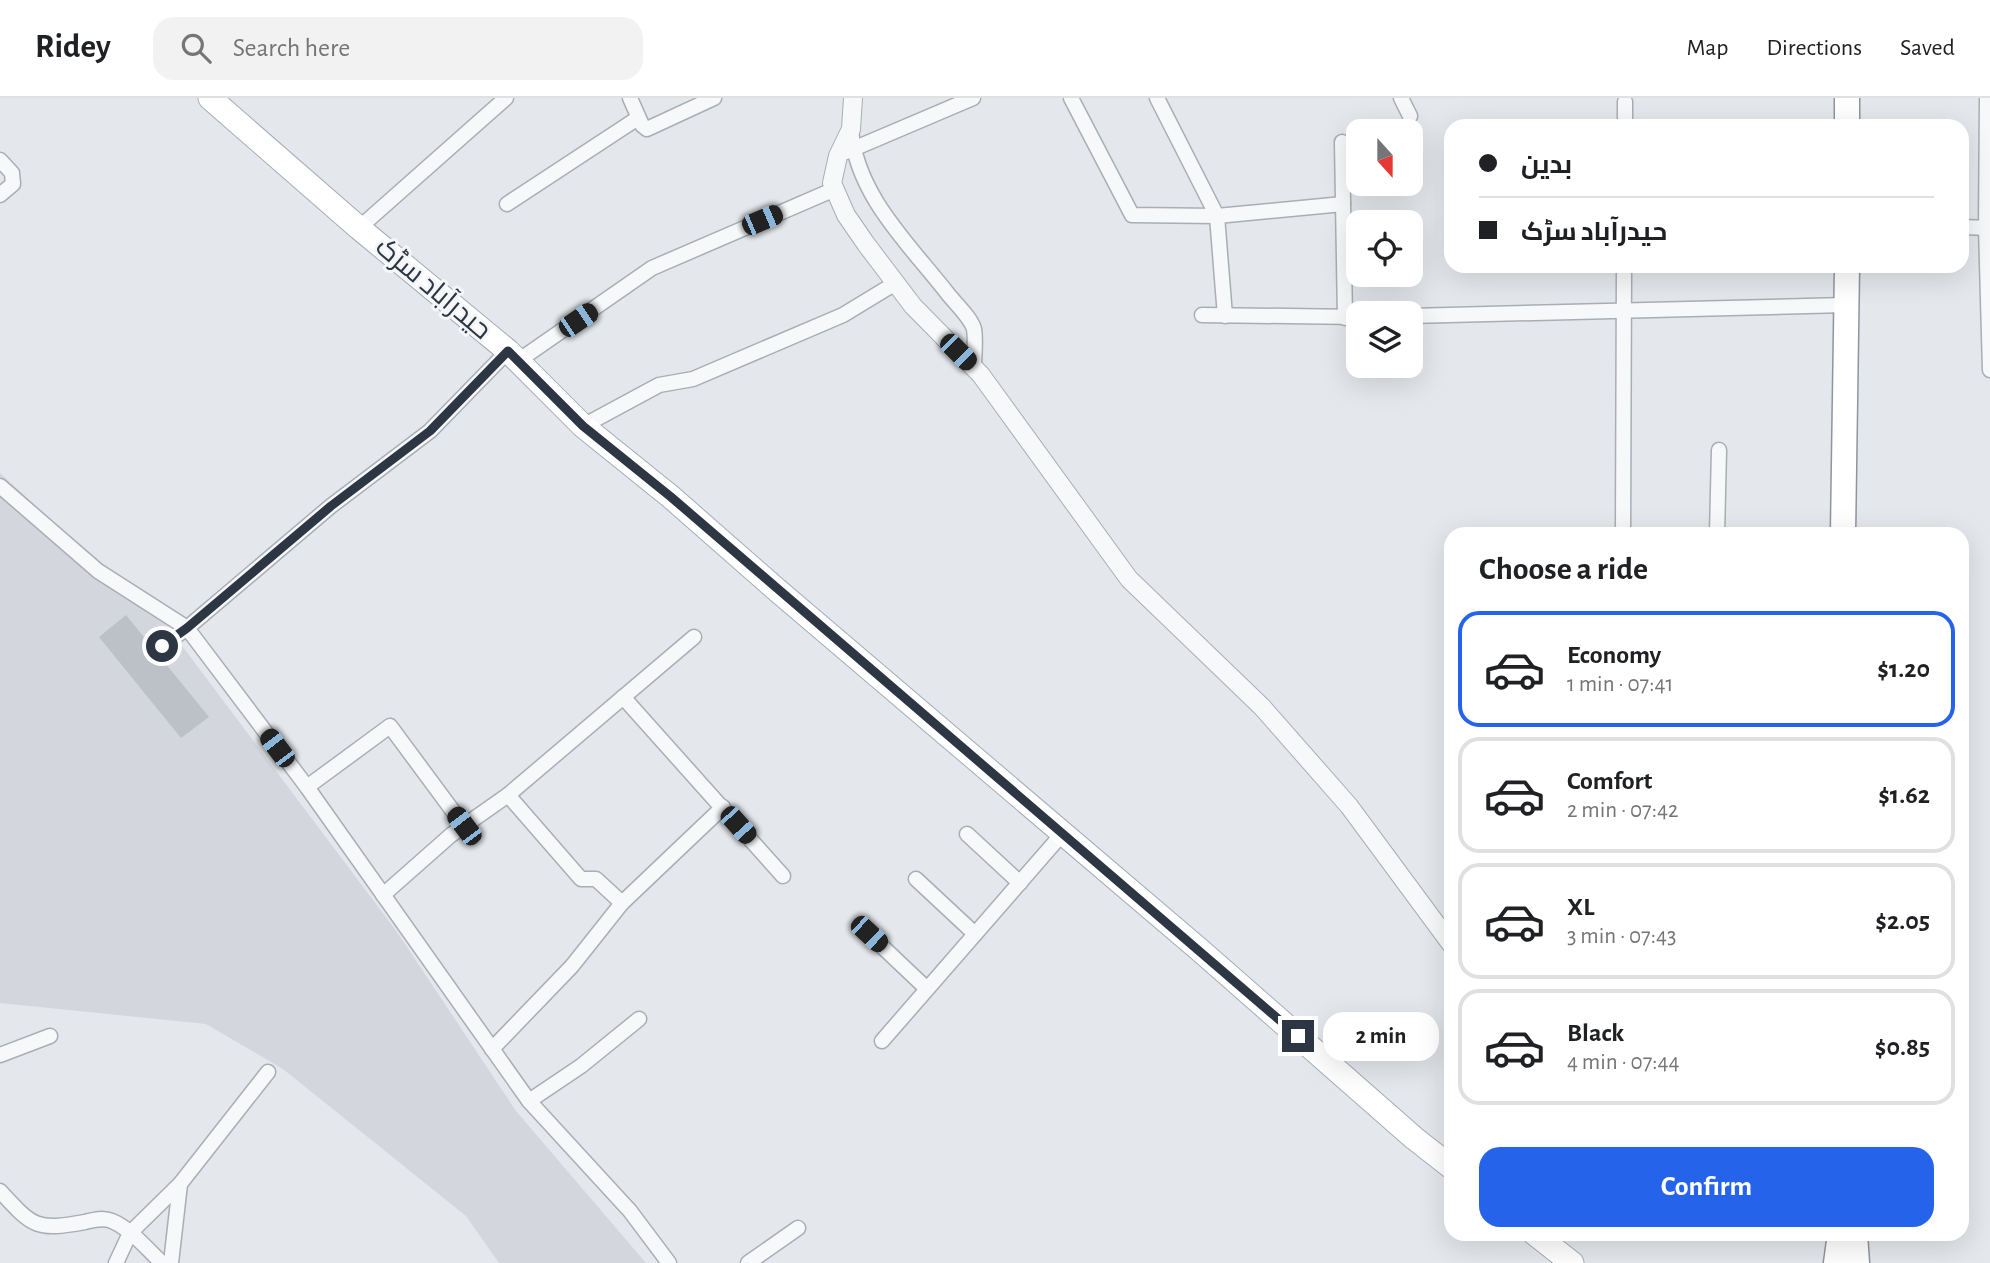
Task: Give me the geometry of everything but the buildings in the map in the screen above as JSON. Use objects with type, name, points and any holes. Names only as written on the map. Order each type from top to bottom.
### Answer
[{"type":"highway","points":[[1847,98],[1847,119]]},
{"type":"highway","points":[[1843,527],[1847,273]]},
{"type":"highway","points":[[1836,1263],[1839,1241]]},
{"type":"highway","points":[[1855,1241],[1857,1263]]},
{"type":"main road","name":"حیدرآباد سڑک","points":[[210,98],[359,228],[513,356],[583,426],[671,497],[1444,1162]]},
{"type":"main road","points":[[1544,1241],[1573,1263],[1584,1259],[1589,1263]]},
{"type":"street","points":[[359,228],[506,98]]},
{"type":"street","points":[[630,98],[638,118],[647,129],[714,98]]},
{"type":"street","points":[[853,98],[851,129],[832,183],[846,215],[894,284],[974,367],[1129,579],[1262,707],[1349,806],[1444,935]]},
{"type":"street","points":[[845,152],[973,98]]},
{"type":"street","points":[[1071,98],[1132,215],[1217,216],[1343,204]]},
{"type":"street","points":[[1157,98],[1217,216],[1225,316]]},
{"type":"street","points":[[1401,98],[1410,116]]},
{"type":"street","points":[[1987,98],[1990,370]]},
{"type":"street","points":[[1625,102],[1625,119]]},
{"type":"street","points":[[507,204],[638,118]]},
{"type":"street","points":[[1342,142],[1350,301]]},
{"type":"street","points":[[845,152],[901,237],[974,328],[974,367]]},
{"type":"street","points":[[0,160],[12,173],[13,184],[0,195]]},
{"type":"street","points":[[162,646],[331,506],[430,431],[513,356],[652,268],[835,189]]},
{"type":"street","points":[[1969,228],[1988,228]]},
{"type":"street","points":[[1623,273],[1623,527]]},
{"type":"street","points":[[583,426],[659,385],[693,379],[843,315],[894,284]]},
{"type":"street","points":[[1423,316],[1846,305]]},
{"type":"street","points":[[1202,315],[1346,317]]},
{"type":"street","points":[[1717,527],[1719,450]]},
{"type":"street","points":[[0,486],[99,570],[187,628],[307,787],[529,1101],[630,1210],[669,1263]]},
{"type":"street","points":[[383,895],[464,826],[508,795],[694,637]]},
{"type":"street","points":[[623,698],[783,876]]},
{"type":"street","points":[[307,787],[390,726],[464,826]]},
{"type":"street","points":[[508,795],[581,879],[596,879],[622,903]]},
{"type":"street","points":[[492,1049],[572,966],[622,903],[723,807]]},
{"type":"street","points":[[883,1041],[1063,833]]},
{"type":"street","points":[[967,834],[1020,883]]},
{"type":"street","points":[[916,879],[975,934]]},
{"type":"street","points":[[869,934],[928,989]]},
{"type":"street","points":[[529,1101],[581,1066],[639,1019]]},
{"type":"street","points":[[0,1055],[50,1035]]},
{"type":"street","points":[[116,1263],[130,1233],[180,1184],[268,1073]]},
{"type":"street","points":[[171,1263],[180,1184]]},
{"type":"street","points":[[0,1191],[33,1223],[54,1228],[101,1219],[111,1220],[130,1233],[162,1263]]},
{"type":"street","points":[[748,1263],[798,1228]]},
{"type":"shaded area","points":[[0,473],[168,627],[397,932],[516,1111],[646,1263],[499,1263],[466,1216],[283,1069],[206,1024],[0,1003]]},
{"type":"route","points":[[162,646],[331,506],[430,431],[508,351],[583,426],[671,497],[1298,1036]]}]
